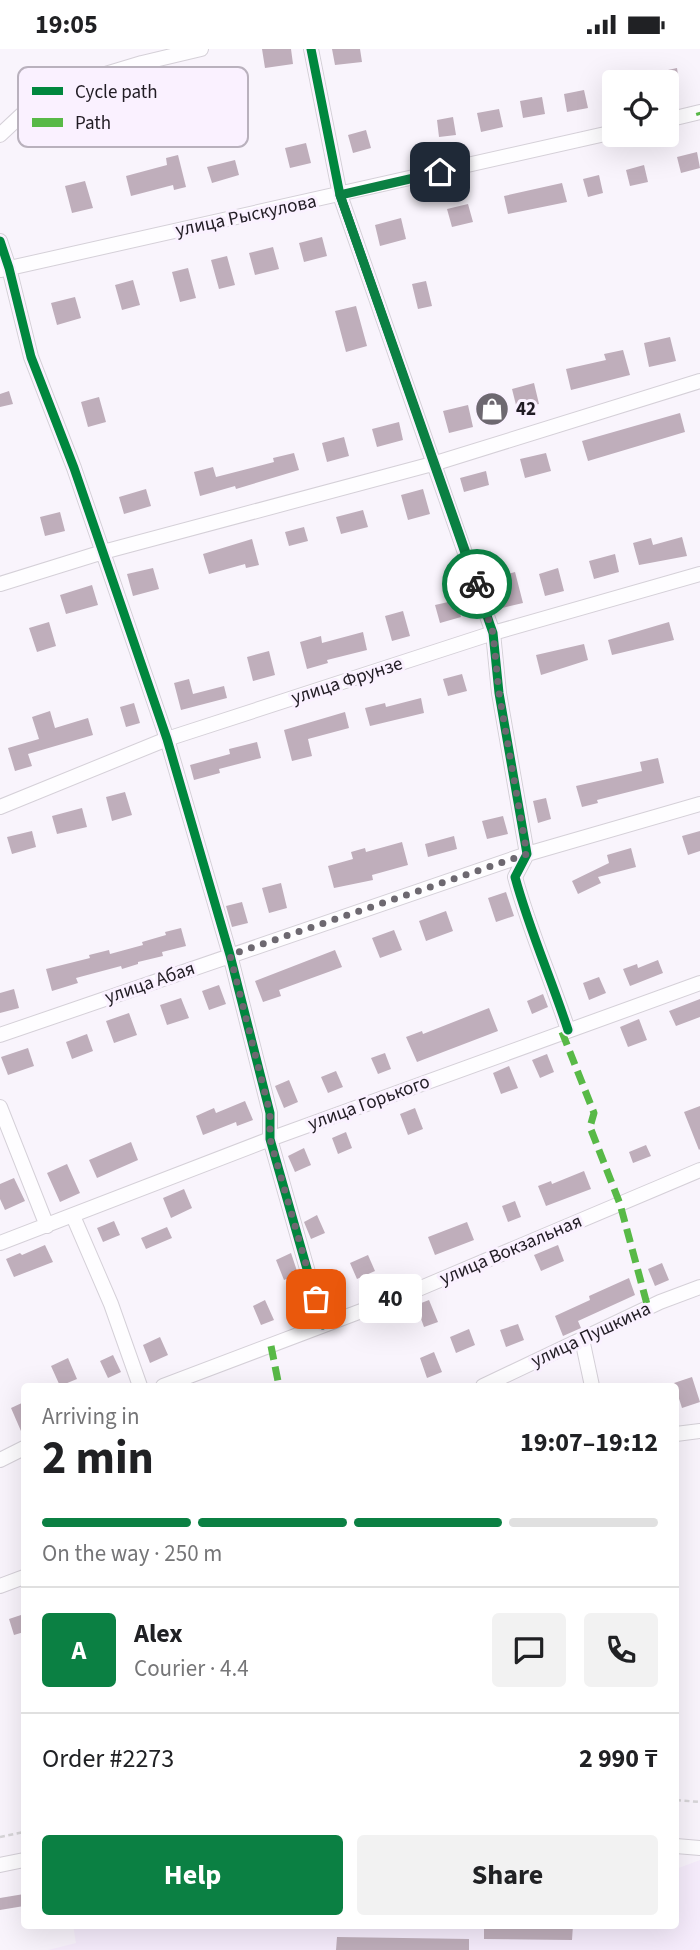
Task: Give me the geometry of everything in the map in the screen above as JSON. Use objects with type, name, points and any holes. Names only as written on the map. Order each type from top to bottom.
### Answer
[{"type":"street","points":[[129,67],[201,49]]},
{"type":"street","points":[[311,49],[340,195],[436,463],[493,633],[499,693],[527,854],[515,877],[526,916],[553,983],[568,1030]]},
{"type":"street","points":[[679,117],[700,112]]},
{"type":"street","points":[[0,135],[18,118]]},
{"type":"street","name":"улица Рыскулова","points":[[5,269],[602,135]]},
{"type":"street","points":[[0,241],[5,269],[31,357],[103,552],[167,739],[230,955],[270,1113],[270,1139],[323,1325]]},
{"type":"street","points":[[0,584],[103,552],[436,463],[700,381]]},
{"type":"street","name":"улица Фрунзе","points":[[0,807],[167,739],[493,633],[700,574]]},
{"type":"street","name":"улица Абая","points":[[0,1035],[527,854],[700,804]]},
{"type":"street","name":"улица Горького","points":[[0,1243],[270,1139],[700,983]]},
{"type":"street","points":[[0,1108],[47,1226]]},
{"type":"street","name":"улица Вокзальная","points":[[171,1383],[408,1293],[700,1170]]},
{"type":"street","points":[[72,1216],[111,1304],[139,1383]]},
{"type":"street","name":"улица Пушкина","points":[[490,1383],[660,1302],[700,1287]]},
{"type":"street","points":[[582,1339],[591,1383]]},
{"type":"street","points":[[679,1434],[700,1431]]},
{"type":"street","points":[[0,1460],[21,1450]]},
{"type":"street","points":[[0,1586],[21,1578]]},
{"type":"street","points":[[679,1846],[700,1848]]},
{"type":"street","points":[[0,1865],[21,1861]]},
{"type":"path","points":[[679,1800],[700,1802]]},
{"type":"path","points":[[0,1837],[21,1833]]},
{"type":"shaded area","points":[[700,1860],[700,1950],[48,1950],[76,1943],[74,1929],[679,1929],[679,1868]]},
{"type":"building","points":[[262,49],[291,49],[293,64],[265,68]]},
{"type":"building","points":[[332,49],[360,49],[362,62],[335,65]]},
{"type":"building","points":[[584,90],[588,108],[567,112],[564,94]]},
{"type":"building","points":[[542,97],[545,114],[523,118],[520,101]]},
{"type":"building","points":[[499,109],[503,127],[481,132],[477,113]]},
{"type":"building","points":[[453,117],[456,135],[439,137],[437,120]]},
{"type":"building","points":[[366,130],[371,148],[353,153],[348,135]]},
{"type":"building","points":[[306,143],[311,163],[290,168],[285,148]]},
{"type":"building","points":[[697,152],[700,168],[681,173],[677,157]]},
{"type":"building","points":[[178,155],[186,187],[174,190],[173,185],[131,196],[126,176],[167,165],[166,158]]},
{"type":"building","points":[[235,160],[239,175],[212,183],[207,167]]},
{"type":"building","points":[[644,165],[648,182],[630,186],[626,170]]},
{"type":"building","points":[[599,175],[603,193],[588,197],[583,179]]},
{"type":"building","points":[[85,181],[93,208],[72,213],[65,186]]},
{"type":"building","points":[[562,183],[567,202],[508,214],[504,196]]},
{"type":"building","points":[[468,204],[473,222],[452,227],[447,209]]},
{"type":"building","points":[[401,218],[406,239],[380,246],[375,225]]},
{"type":"building","points":[[322,237],[327,256],[304,262],[299,243]]},
{"type":"building","points":[[273,247],[279,269],[255,275],[249,253]]},
{"type":"building","points":[[227,256],[235,285],[219,289],[211,260]]},
{"type":"building","points":[[188,268],[196,298],[180,302],[172,272]]},
{"type":"building","points":[[133,280],[140,305],[122,310],[115,285]]},
{"type":"building","points":[[426,281],[432,306],[418,309],[412,284]]},
{"type":"building","points":[[75,297],[81,318],[57,325],[51,303]]},
{"type":"building","points":[[356,306],[367,346],[346,352],[335,311]]},
{"type":"building","points":[[670,337],[676,361],[649,367],[644,343]]},
{"type":"building","points":[[623,350],[630,375],[571,390],[566,369],[606,360],[604,354]]},
{"type":"building","points":[[534,383],[539,404],[517,409],[512,389]]},
{"type":"building","points":[[9,391],[13,404],[0,407],[0,394]]},
{"type":"building","points":[[99,397],[106,422],[88,427],[81,402]]},
{"type":"building","points":[[468,405],[473,427],[449,433],[443,411]]},
{"type":"building","points":[[680,413],[685,432],[588,461],[582,441]]},
{"type":"building","points":[[399,422],[403,440],[377,447],[372,429]]},
{"type":"building","points":[[344,437],[349,456],[327,462],[322,443]]},
{"type":"building","points":[[294,453],[299,470],[236,489],[235,486],[200,496],[194,472],[213,467],[216,477],[274,462],[273,458]]},
{"type":"building","points":[[546,453],[551,471],[525,478],[520,459]]},
{"type":"building","points":[[486,471],[489,485],[464,492],[460,478]]},
{"type":"building","points":[[146,489],[151,506],[124,514],[119,497]]},
{"type":"building","points":[[423,489],[430,514],[408,520],[401,495]]},
{"type":"building","points":[[363,510],[368,527],[341,534],[336,517]]},
{"type":"building","points":[[60,512],[65,531],[45,536],[40,517]]},
{"type":"building","points":[[304,527],[308,541],[289,546],[285,532]]},
{"type":"building","points":[[682,537],[687,556],[639,565],[633,543],[651,538],[653,545]]},
{"type":"building","points":[[252,539],[259,565],[246,568],[245,564],[209,574],[203,554]]},
{"type":"building","points":[[615,554],[619,572],[594,579],[589,561]]},
{"type":"building","points":[[153,568],[159,589],[133,596],[127,574]]},
{"type":"building","points":[[558,568],[564,591],[545,596],[539,574]]},
{"type":"building","points":[[515,572],[523,603],[498,609],[490,579]]},
{"type":"building","points":[[92,585],[98,605],[66,614],[60,595]]},
{"type":"building","points":[[457,600],[461,617],[440,623],[435,605]]},
{"type":"building","points":[[403,611],[410,636],[392,641],[385,616]]},
{"type":"building","points":[[49,622],[56,646],[37,652],[29,628]]},
{"type":"building","points":[[669,622],[674,640],[612,655],[608,640]]},
{"type":"building","points":[[363,632],[367,650],[327,660],[328,663],[307,669],[300,642],[321,636],[322,643]]},
{"type":"building","points":[[584,644],[588,660],[541,675],[536,655]]},
{"type":"building","points":[[269,651],[275,675],[253,681],[247,657]]},
{"type":"building","points":[[462,674],[467,691],[448,696],[443,679]]},
{"type":"building","points":[[189,679],[193,694],[224,686],[227,698],[181,710],[174,683]]},
{"type":"building","points":[[421,698],[424,713],[370,726],[365,708],[385,703],[386,707]]},
{"type":"building","points":[[134,703],[140,723],[126,727],[120,707]]},
{"type":"building","points":[[50,711],[55,728],[88,718],[93,735],[28,754],[32,766],[15,771],[8,748],[39,739],[32,717]]},
{"type":"building","points":[[345,712],[349,728],[308,739],[312,756],[292,761],[284,730]]},
{"type":"building","points":[[257,742],[261,758],[219,769],[220,773],[194,780],[190,765],[230,754],[229,749]]},
{"type":"building","points":[[658,758],[664,783],[597,800],[598,803],[582,807],[576,786],[642,771],[640,762]]},
{"type":"building","points":[[125,792],[132,815],[112,821],[106,797]]},
{"type":"building","points":[[546,798],[551,819],[538,823],[533,801]]},
{"type":"building","points":[[82,808],[87,827],[57,834],[52,816]]},
{"type":"building","points":[[503,816],[508,834],[487,839],[482,821]]},
{"type":"building","points":[[32,831],[36,847],[12,854],[7,837]]},
{"type":"building","points":[[700,831],[700,851],[688,855],[682,836]]},
{"type":"building","points":[[454,836],[457,849],[428,857],[425,844]]},
{"type":"building","points":[[402,842],[408,865],[372,875],[373,880],[334,888],[328,866],[353,859],[351,852],[365,848],[366,852]]},
{"type":"building","points":[[631,848],[636,867],[598,877],[601,883],[578,894],[572,881],[609,863],[607,855]]},
{"type":"building","points":[[281,883],[287,908],[269,913],[262,888]]},
{"type":"building","points":[[506,892],[514,916],[496,922],[488,898]]},
{"type":"building","points":[[242,902],[248,923],[232,927],[226,906]]},
{"type":"building","points":[[446,911],[453,931],[426,941],[419,921]]},
{"type":"building","points":[[181,928],[186,946],[162,952],[163,956],[122,969],[121,966],[76,978],[78,983],[52,991],[46,969],[90,958],[89,955],[109,950],[110,954],[143,945],[142,942]]},
{"type":"building","points":[[394,930],[402,950],[380,958],[372,938]]},
{"type":"building","points":[[335,950],[342,967],[279,990],[281,996],[263,1002],[255,981]]},
{"type":"building","points":[[658,960],[663,973],[630,986],[623,969],[637,964],[638,968]]},
{"type":"building","points":[[599,977],[606,993],[589,1000],[583,983]]},
{"type":"building","points":[[219,985],[226,1004],[209,1010],[202,991]]},
{"type":"building","points":[[14,989],[19,1008],[0,1013],[0,993]]},
{"type":"building","points":[[543,994],[548,1007],[532,1014],[527,1001]]},
{"type":"building","points":[[181,998],[189,1018],[167,1025],[160,1005]]},
{"type":"building","points":[[700,999],[700,1017],[676,1026],[669,1011]]},
{"type":"building","points":[[489,1008],[498,1031],[417,1062],[406,1037],[422,1031],[423,1034]]},
{"type":"building","points":[[129,1013],[137,1035],[114,1043],[106,1021]]},
{"type":"building","points":[[639,1019],[647,1040],[628,1047],[620,1027]]},
{"type":"building","points":[[87,1034],[93,1051],[72,1059],[66,1042]]},
{"type":"building","points":[[28,1048],[34,1066],[8,1075],[1,1057]]},
{"type":"building","points":[[385,1053],[391,1069],[378,1074],[371,1058]]},
{"type":"building","points":[[547,1054],[554,1072],[540,1078],[532,1060]]},
{"type":"building","points":[[509,1066],[518,1088],[501,1094],[493,1073]]},
{"type":"building","points":[[336,1071],[343,1087],[328,1093],[321,1077]]},
{"type":"building","points":[[289,1080],[298,1102],[284,1108],[275,1086]]},
{"type":"building","points":[[245,1101],[253,1120],[237,1126],[236,1122],[203,1135],[196,1116],[214,1108],[216,1113]]},
{"type":"building","points":[[700,1106],[700,1149],[699,1150],[684,1112]]},
{"type":"building","points":[[415,1108],[423,1129],[408,1135],[400,1114]]},
{"type":"building","points":[[346,1132],[352,1148],[338,1154],[332,1138]]},
{"type":"building","points":[[131,1142],[138,1160],[97,1178],[89,1160]]},
{"type":"building","points":[[646,1145],[651,1156],[633,1163],[629,1152]]},
{"type":"building","points":[[304,1148],[311,1165],[295,1172],[288,1156]]},
{"type":"building","points":[[67,1164],[80,1193],[60,1202],[47,1173]]},
{"type":"building","points":[[584,1171],[591,1189],[546,1206],[538,1186],[551,1181],[552,1184]]},
{"type":"building","points":[[14,1178],[25,1201],[5,1210],[0,1199],[0,1184]]},
{"type":"building","points":[[184,1189],[192,1208],[171,1218],[163,1198]]},
{"type":"building","points":[[515,1201],[521,1217],[508,1222],[502,1206]]},
{"type":"building","points":[[317,1215],[325,1233],[311,1239],[304,1222]]},
{"type":"building","points":[[114,1221],[120,1235],[103,1242],[97,1228]]},
{"type":"building","points":[[467,1222],[474,1240],[435,1255],[428,1237]]},
{"type":"building","points":[[167,1227],[172,1238],[146,1249],[141,1238]]},
{"type":"building","points":[[45,1245],[53,1262],[14,1277],[6,1259]]},
{"type":"building","points":[[558,1245],[564,1261],[541,1271],[534,1255]]},
{"type":"building","points":[[291,1253],[298,1274],[284,1280],[276,1260]]},
{"type":"building","points":[[368,1255],[375,1271],[357,1279],[350,1263]]},
{"type":"building","points":[[662,1263],[669,1280],[655,1286],[648,1269]]},
{"type":"building","points":[[629,1278],[635,1295],[578,1321],[581,1328],[563,1336],[555,1316],[590,1300],[589,1296]]},
{"type":"building","points":[[265,1300],[274,1320],[261,1325],[253,1306]]},
{"type":"building","points":[[429,1300],[438,1322],[424,1327],[416,1305]]},
{"type":"building","points":[[518,1324],[524,1340],[506,1347],[500,1330]]},
{"type":"building","points":[[469,1329],[475,1345],[456,1353],[450,1337]]},
{"type":"building","points":[[160,1337],[168,1355],[150,1363],[143,1345]]},
{"type":"building","points":[[434,1352],[442,1372],[427,1378],[420,1358]]},
{"type":"building","points":[[113,1355],[121,1372],[108,1378],[100,1361]]},
{"type":"building","points":[[68,1358],[77,1379],[59,1383],[51,1366]]},
{"type":"building","points":[[692,1377],[700,1402],[682,1408],[679,1383],[674,1383]]},
{"type":"building","points":[[21,1403],[21,1431],[11,1408]]},
{"type":"building","points":[[21,1615],[21,1633],[14,1635],[9,1619]]},
{"type":"building","points":[[21,1894],[21,1906],[0,1910],[0,1898]]},
{"type":"building","points":[[484,1929],[573,1929],[572,1940],[484,1939]]},
{"type":"building","points":[[337,1937],[469,1939],[469,1950],[336,1950]]},
{"type":"marked path","points":[[562,1032],[594,1113],[590,1127],[620,1204],[648,1308]]},
{"type":"marked path","points":[[271,1346],[278,1383]]},
{"type":"cycle path","points":[[311,49],[340,195],[493,633],[499,693],[527,854],[515,877],[568,1030]]},
{"type":"cycle path","points":[[0,241],[31,357],[74,468],[167,739],[230,955],[270,1113],[270,1139],[323,1325]]},
{"type":"way so far","points":[[316,1299],[270,1139],[270,1113],[230,955],[527,854],[499,693],[493,633],[477,584]]},
{"type":"place","name":"42","points":[[492,409]]},
{"type":"place","name":"40","points":[[316,1299]]},
{"type":"route","points":[[440,172],[340,195],[477,584]]}]
